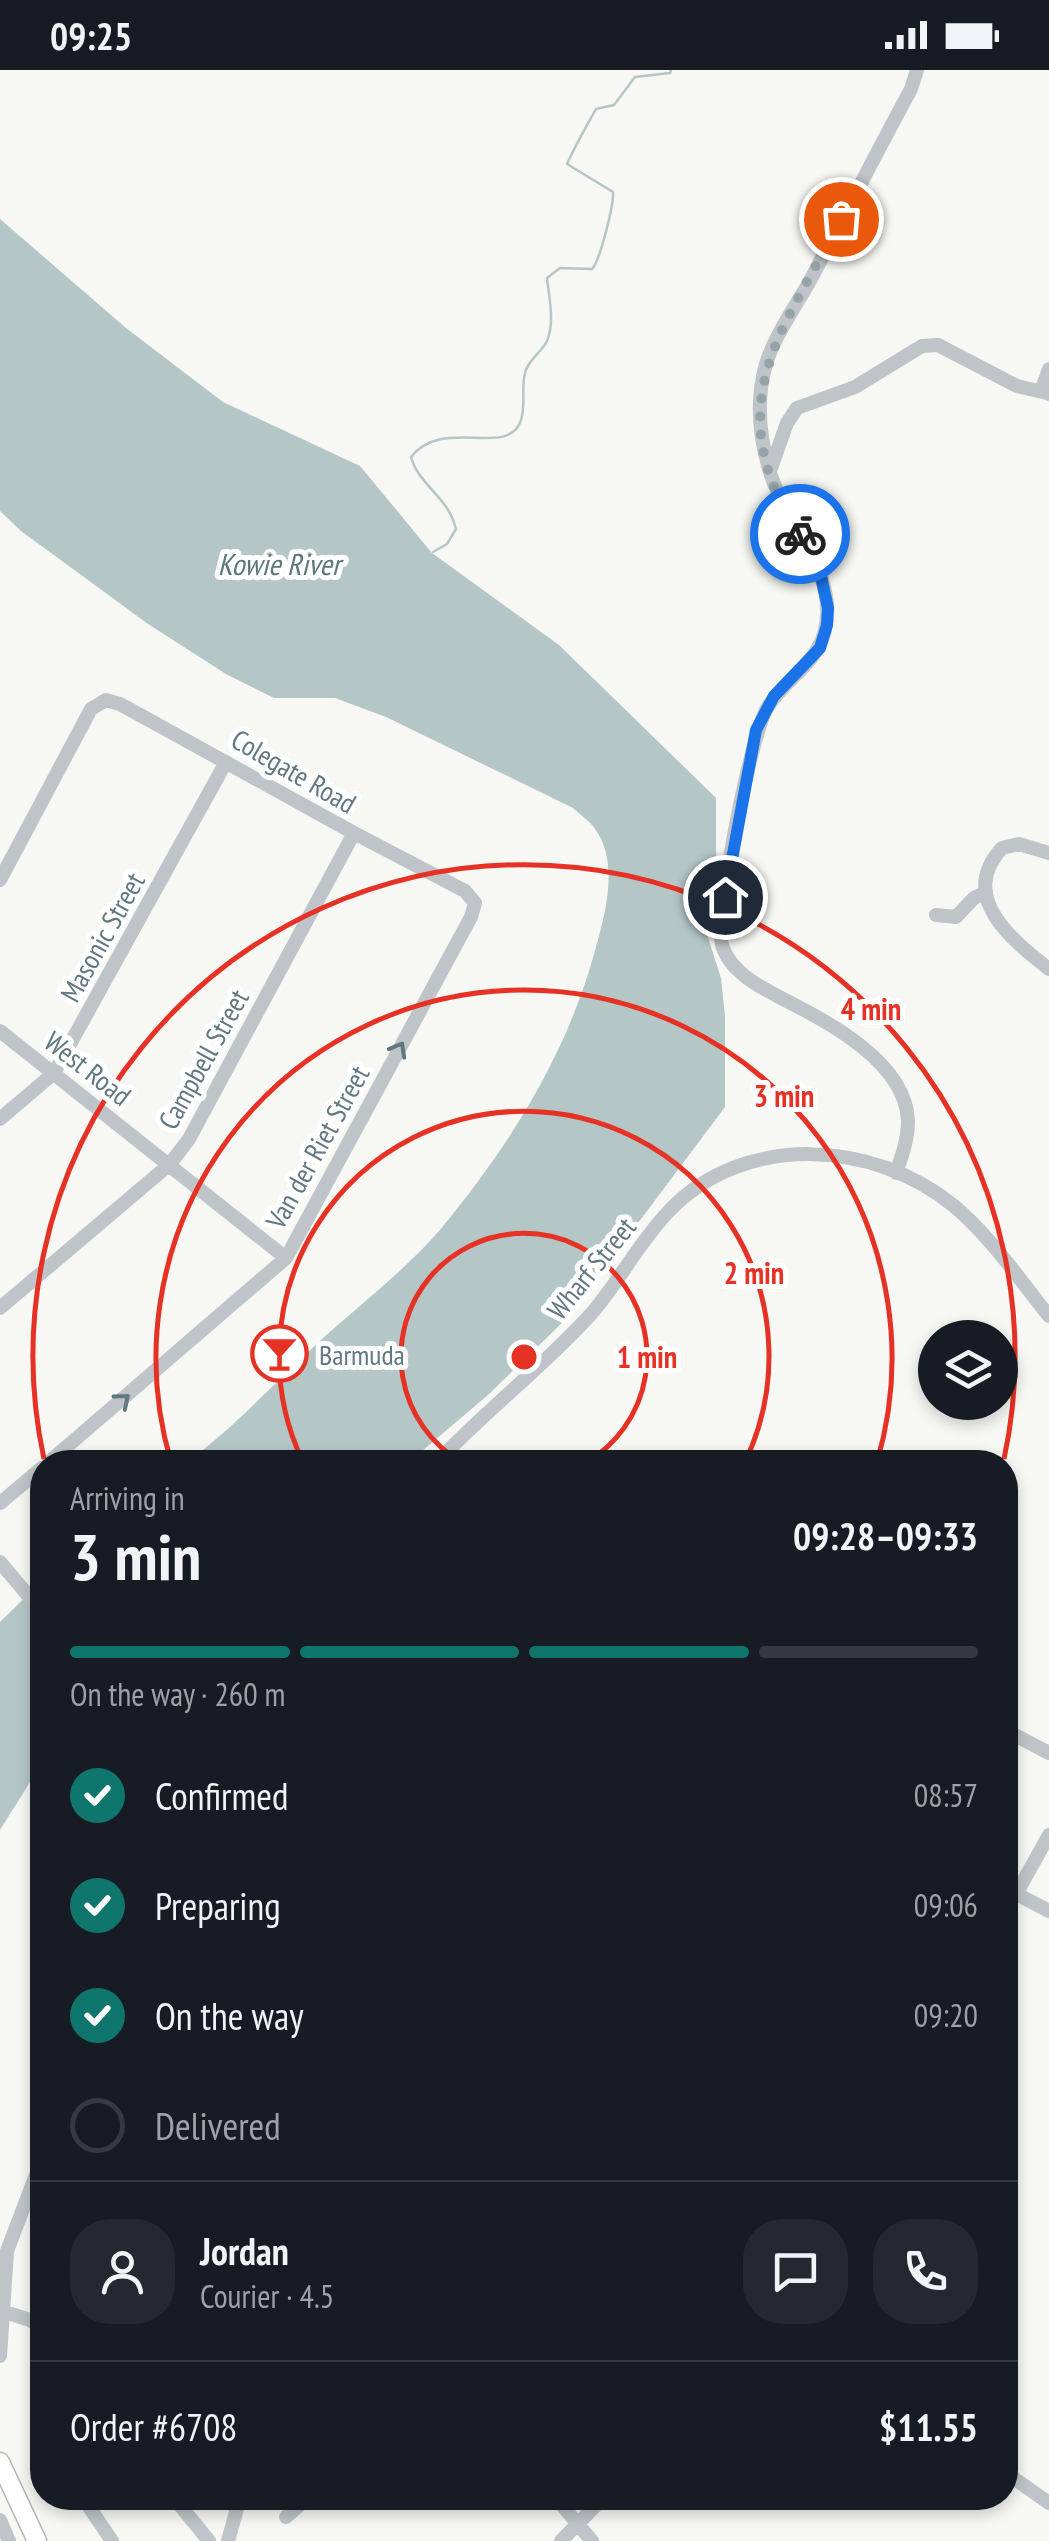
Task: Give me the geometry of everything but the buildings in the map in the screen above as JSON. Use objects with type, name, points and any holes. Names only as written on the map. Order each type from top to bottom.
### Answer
[{"type":"main road","points":[[0,2462],[37,2541]]},
{"type":"street","points":[[917,70],[911,89],[768,358],[760,422],[770,472],[820,572],[828,608],[827,625],[820,648],[774,696],[756,730],[721,942],[730,962],[745,976],[845,1032],[885,1071],[906,1106],[908,1121],[896,1172],[938,1194],[962,1213],[1049,1316]]},
{"type":"street","points":[[770,472],[787,423],[797,408],[855,387],[922,346],[938,345],[1017,386],[1048,393]]},
{"type":"street","points":[[1048,393],[1043,386],[1049,368]]},
{"type":"street","name":"Colegate Road","points":[[0,880],[91,710],[106,700],[120,704],[465,891]]},
{"type":"street","name":"Masonic Street","points":[[0,1118],[54,1073],[226,762]]},
{"type":"street","name":"Campbell Street","points":[[0,1308],[170,1164],[199,1124],[354,834]]},
{"type":"street","points":[[1049,853],[1019,844],[1002,848],[993,862],[986,892],[999,925],[1010,939],[1049,969]]},
{"type":"street","name":"Van der Riet Street","points":[[62,1450],[286,1258],[471,917],[474,902],[465,891]]},
{"type":"street","points":[[936,915],[956,917],[974,898],[986,892]]},
{"type":"street","name":"West Road","points":[[0,1031],[286,1258]]},
{"type":"street","name":"Wharf Street","points":[[449,1450],[578,1328],[669,1210],[683,1198],[742,1166],[805,1152],[856,1158],[896,1172]]},
{"type":"street","points":[[0,1503],[30,1478]]},
{"type":"street","points":[[0,1562],[30,1598]]},
{"type":"street","points":[[1018,1737],[1049,1753]]},
{"type":"street","points":[[1018,1882],[1049,1835]]},
{"type":"street","points":[[1018,1899],[1049,1911]]},
{"type":"street","points":[[0,2356],[7,2251],[30,2191]]},
{"type":"street","points":[[2,2310],[30,2320]]},
{"type":"street","points":[[1018,2481],[1049,2503]]},
{"type":"street","points":[[91,2510],[112,2541]]},
{"type":"street","points":[[184,2510],[209,2541]]},
{"type":"street","points":[[228,2541],[237,2510]]},
{"type":"street","points":[[286,2517],[294,2510]]},
{"type":"street","points":[[566,2510],[592,2541]]},
{"type":"street","points":[[562,2541],[591,2510]]},
{"type":"street","points":[[0,2520],[10,2541]]},
{"type":"water","name":"Kowie River","points":[[0,219],[126,328],[223,402],[360,466],[432,553],[559,645],[716,798],[716,868],[703,922],[721,978],[725,1107],[566,1319],[488,1395],[423,1450],[202,1450],[426,1246],[512,1132],[552,1061],[584,986],[600,933],[608,887],[607,856],[602,842],[593,826],[573,808],[386,717],[335,698],[274,698],[226,674],[148,624],[21,531],[0,511]]},
{"type":"water","points":[[30,1593],[30,1782],[0,1830],[0,1622]]},
{"type":"waterway","points":[[433,552],[447,544],[456,529],[447,508],[420,476],[411,457],[424,445],[440,439],[489,438],[514,431],[521,420],[526,369],[545,345],[551,326],[547,278],[560,268],[592,269],[611,208],[613,192],[567,164],[596,109],[614,105],[635,77],[671,70]]},
{"type":"way so far","points":[[800,534],[776,492],[770,472],[762,440],[761,396],[768,358],[841,219]]},
{"type":"place","name":"Barmuda","points":[[280,1354]]},
{"type":"route","points":[[725,897],[756,730],[774,696],[820,648],[827,625],[828,608],[820,572],[800,534]]}]
